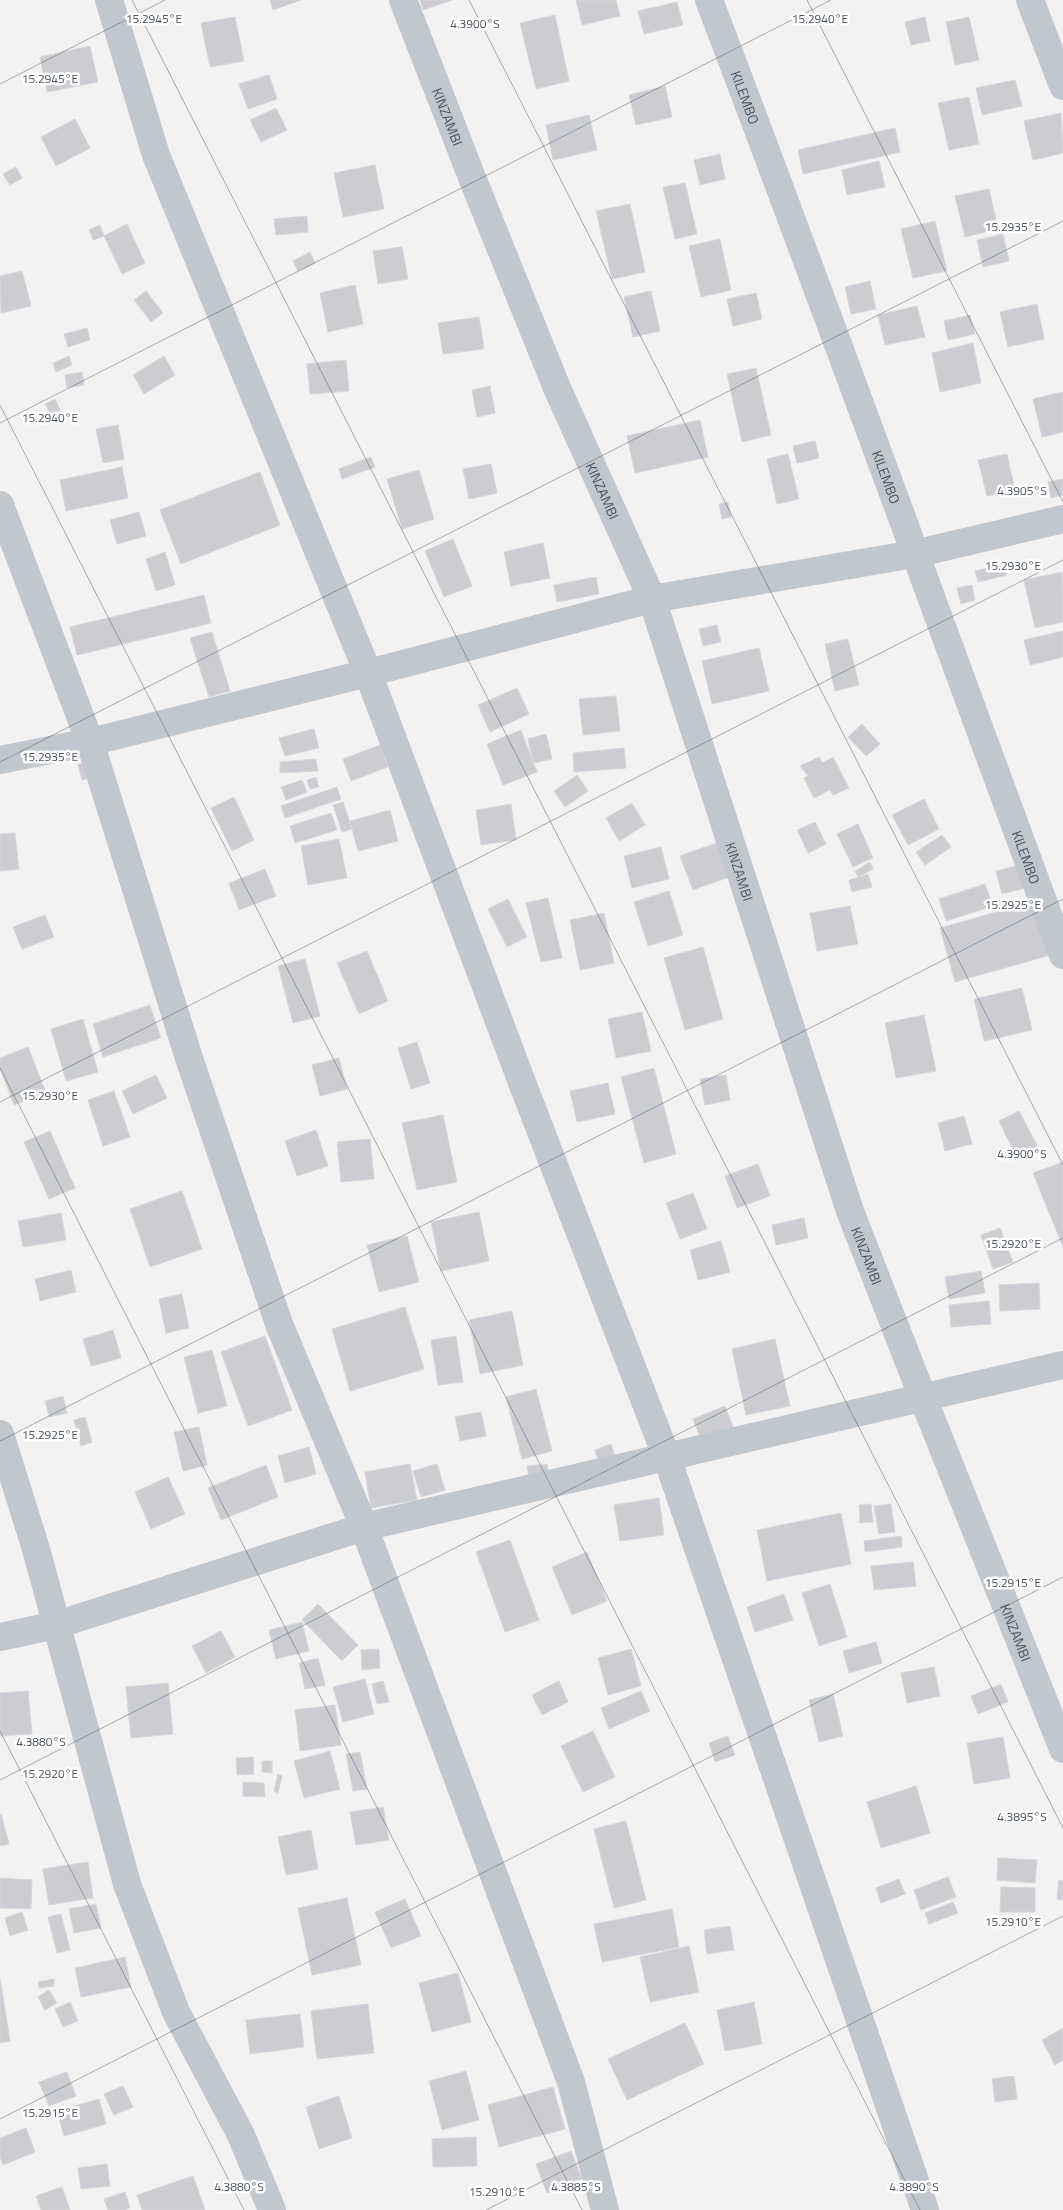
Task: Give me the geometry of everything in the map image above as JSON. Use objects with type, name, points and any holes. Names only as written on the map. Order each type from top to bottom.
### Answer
[{"type":"street","points":[[109,0],[156,155],[368,673],[523,1085],[667,1458],[925,2210]]},
{"type":"street","name":"KINZAMBI","points":[[404,0],[473,180],[557,388],[652,599],[847,1202],[922,1398],[1063,1749]]},
{"type":"street","name":"KILEMBO","points":[[709,0],[812,268],[914,554],[1063,955]]},
{"type":"street","points":[[1030,0],[1063,86]]},
{"type":"street","points":[[0,505],[90,742],[189,1058],[279,1324],[364,1527],[571,2082],[605,2210]]},
{"type":"street","points":[[0,760],[90,742],[368,673],[652,599],[914,554],[1063,518]]},
{"type":"street","points":[[0,1637],[56,1625],[364,1527],[1063,1365]]},
{"type":"street","points":[[0,1434],[36,1549],[127,1884],[176,2012],[241,2135],[272,2210]]},
{"type":"building","points":[[270,0],[301,0],[273,10]]},
{"type":"building","points":[[420,0],[452,0],[423,10]]},
{"type":"building","points":[[576,0],[616,0],[620,16],[582,25]]},
{"type":"building","points":[[677,2],[683,25],[644,34],[638,11]]},
{"type":"building","points":[[555,15],[569,81],[536,89],[520,23]]},
{"type":"building","points":[[235,17],[244,61],[210,67],[201,23]]},
{"type":"building","points":[[925,17],[930,41],[911,45],[905,22]]},
{"type":"building","points":[[969,17],[979,60],[955,65],[946,22]]},
{"type":"building","points":[[90,46],[98,82],[47,92],[40,57]]},
{"type":"building","points":[[269,75],[277,99],[248,109],[239,84]]},
{"type":"building","points":[[1015,80],[1022,106],[982,115],[976,88]]},
{"type":"building","points":[[665,86],[672,117],[636,125],[629,95]]},
{"type":"building","points":[[969,97],[979,144],[949,150],[938,103]]},
{"type":"building","points":[[276,108],[287,130],[261,142],[250,120]]},
{"type":"building","points":[[1061,113],[1063,153],[1033,160],[1024,121]]},
{"type":"building","points":[[589,115],[597,150],[553,160],[546,125]]},
{"type":"building","points":[[75,119],[90,148],[56,166],[41,137]]},
{"type":"building","points":[[895,128],[900,152],[803,174],[798,150]]},
{"type":"building","points":[[720,154],[725,179],[700,185],[694,160]]},
{"type":"building","points":[[879,161],[885,187],[847,195],[842,170]]},
{"type":"building","points":[[375,165],[384,209],[343,217],[334,173]]},
{"type":"building","points":[[16,167],[22,178],[10,185],[3,174]]},
{"type":"building","points":[[685,183],[697,234],[675,239],[663,187]]},
{"type":"building","points":[[989,189],[998,229],[965,237],[955,196]]},
{"type":"building","points":[[630,204],[645,272],[612,279],[596,211]]},
{"type":"building","points":[[307,216],[308,232],[276,235],[274,219]]},
{"type":"building","points":[[935,221],[947,271],[913,278],[901,229]]},
{"type":"building","points":[[127,224],[145,263],[122,274],[104,236]]},
{"type":"building","points":[[100,225],[104,236],[93,240],[89,230]]},
{"type":"building","points":[[1003,234],[1009,261],[983,267],[977,240]]},
{"type":"building","points":[[720,239],[731,290],[701,297],[689,246]]},
{"type":"building","points":[[402,247],[408,279],[378,284],[373,251]]},
{"type":"building","points":[[310,252],[315,263],[298,271],[293,261]]},
{"type":"building","points":[[22,271],[31,306],[1,313],[0,276]]},
{"type":"building","points":[[870,281],[876,309],[851,314],[845,287]]},
{"type":"building","points":[[355,285],[363,324],[328,332],[320,293]]},
{"type":"building","points":[[146,291],[163,313],[151,322],[134,300]]},
{"type":"building","points":[[651,291],[660,331],[633,337],[624,297]]},
{"type":"building","points":[[756,293],[762,319],[733,326],[727,299]]},
{"type":"building","points":[[1037,304],[1044,339],[1008,347],[1000,312]]},
{"type":"building","points":[[917,306],[925,337],[885,345],[878,315]]},
{"type":"building","points":[[970,315],[975,334],[948,340],[944,321]]},
{"type":"building","points":[[479,317],[484,349],[443,354],[438,323]]},
{"type":"building","points":[[87,328],[90,340],[68,347],[64,334]]},
{"type":"building","points":[[973,343],[981,383],[940,392],[932,353]]},
{"type":"building","points":[[69,356],[72,365],[56,372],[53,363]]},
{"type":"building","points":[[164,356],[175,375],[144,394],[133,375]]},
{"type":"building","points":[[346,360],[349,391],[310,394],[307,364]]},
{"type":"building","points":[[756,368],[771,435],[742,442],[727,374]]},
{"type":"building","points":[[82,372],[84,385],[67,388],[65,375]]},
{"type":"building","points":[[490,386],[495,413],[477,417],[472,390]]},
{"type":"building","points":[[1063,392],[1063,432],[1042,437],[1033,399]]},
{"type":"building","points":[[55,399],[60,410],[51,414],[45,404]]},
{"type":"building","points":[[700,420],[708,457],[635,473],[627,436]]},
{"type":"building","points":[[118,425],[124,459],[103,463],[96,429]]},
{"type":"building","points":[[815,441],[819,458],[797,463],[793,446]]},
{"type":"building","points":[[788,454],[799,499],[777,504],[767,459]]},
{"type":"building","points":[[1007,454],[1015,490],[987,496],[978,460]]},
{"type":"building","points":[[371,457],[375,467],[342,479],[339,469]]},
{"type":"building","points":[[491,464],[497,493],[469,499],[463,469]]},
{"type":"building","points":[[122,467],[128,498],[66,511],[60,480]]},
{"type":"building","points":[[419,470],[434,519],[402,529],[387,479]]},
{"type":"building","points":[[260,472],[280,525],[181,564],[160,510]]},
{"type":"building","points":[[1063,479],[1063,495],[1051,498],[1048,482]]},
{"type":"building","points":[[728,502],[731,517],[722,519],[719,504]]},
{"type":"building","points":[[139,512],[146,536],[117,544],[110,520]]},
{"type":"building","points":[[453,539],[472,586],[444,597],[425,551]]},
{"type":"building","points":[[543,543],[550,578],[511,586],[504,552]]},
{"type":"building","points":[[165,552],[175,585],[156,591],[146,559]]},
{"type":"building","points":[[1005,564],[1007,575],[978,582],[975,571]]},
{"type":"building","points":[[1062,572],[1063,622],[1035,628],[1024,580]]},
{"type":"building","points":[[596,577],[599,594],[557,602],[554,585]]},
{"type":"building","points":[[972,585],[975,600],[961,604],[957,588]]},
{"type":"building","points":[[204,595],[211,623],[77,655],[70,627]]},
{"type":"building","points":[[717,625],[721,642],[703,646],[699,629]]},
{"type":"building","points":[[1063,631],[1063,657],[1030,665],[1024,640]]},
{"type":"building","points":[[212,632],[230,691],[209,697],[190,638]]},
{"type":"building","points":[[848,639],[859,685],[835,691],[825,644]]},
{"type":"building","points":[[759,648],[769,691],[712,704],[702,661]]},
{"type":"building","points":[[517,688],[529,714],[490,732],[478,705]]},
{"type":"building","points":[[616,696],[620,731],[583,735],[579,699]]},
{"type":"building","points":[[862,724],[880,744],[866,756],[848,737]]},
{"type":"building","points":[[314,729],[319,748],[285,756],[279,738]]},
{"type":"building","points":[[521,730],[537,772],[503,785],[487,744]]},
{"type":"building","points":[[546,734],[552,759],[533,763],[528,739]]},
{"type":"building","points":[[380,745],[388,767],[351,781],[343,759]]},
{"type":"building","points":[[624,748],[626,768],[574,772],[573,753]]},
{"type":"building","points":[[819,757],[822,763],[833,757],[849,788],[833,795],[830,790],[814,798],[804,778],[808,776],[800,766]]},
{"type":"building","points":[[316,759],[318,771],[280,773],[280,762]]},
{"type":"building","points":[[94,761],[98,776],[82,780],[78,764]]},
{"type":"building","points":[[577,775],[588,791],[565,807],[554,791]]},
{"type":"building","points":[[316,777],[319,787],[310,789],[307,780]]},
{"type":"building","points":[[302,780],[307,792],[286,800],[281,787]]},
{"type":"building","points":[[337,787],[341,799],[285,818],[281,806]]},
{"type":"building","points":[[234,797],[254,840],[232,851],[211,808]]},
{"type":"building","points":[[924,799],[939,829],[908,845],[892,815]]},
{"type":"building","points":[[343,802],[352,829],[342,832],[333,805]]},
{"type":"building","points":[[632,803],[645,825],[619,841],[606,818]]},
{"type":"building","points":[[511,804],[516,840],[481,845],[476,810]]},
{"type":"building","points":[[390,810],[398,841],[358,851],[350,821]]},
{"type":"building","points":[[331,813],[337,830],[295,843],[290,826]]},
{"type":"building","points":[[815,822],[826,844],[808,853],[797,830]]},
{"type":"building","points":[[858,824],[873,858],[853,867],[837,834]]},
{"type":"building","points":[[15,833],[19,869],[0,871],[0,834]]},
{"type":"building","points":[[942,835],[951,847],[925,865],[916,852]]},
{"type":"building","points":[[339,839],[347,878],[308,885],[301,846]]},
{"type":"building","points":[[719,842],[732,876],[693,890],[680,856]]},
{"type":"building","points":[[661,847],[669,879],[632,888],[624,856]]},
{"type":"building","points":[[870,862],[873,869],[858,877],[855,871]]},
{"type":"building","points":[[1023,864],[1029,887],[1002,894],[996,871]]},
{"type":"building","points":[[265,869],[276,896],[239,910],[229,883]]},
{"type":"building","points":[[868,874],[872,887],[852,892],[849,880]]},
{"type":"building","points":[[985,884],[993,906],[946,921],[939,899]]},
{"type":"building","points":[[669,891],[683,935],[648,946],[634,902]]},
{"type":"building","points":[[548,898],[562,958],[541,962],[526,903]]},
{"type":"building","points":[[508,899],[527,937],[507,947],[488,909]]},
{"type":"building","points":[[1039,900],[1054,954],[955,982],[940,928]]},
{"type":"building","points":[[850,906],[858,944],[817,951],[810,913]]},
{"type":"building","points":[[604,913],[614,963],[580,970],[570,920]]},
{"type":"building","points":[[45,915],[54,937],[22,949],[13,927]]},
{"type":"building","points":[[703,947],[723,1019],[685,1030],[664,958]]},
{"type":"building","points":[[367,951],[388,1001],[359,1014],[337,963]]},
{"type":"building","points":[[305,959],[320,1016],[293,1023],[278,966]]},
{"type":"building","points":[[1022,988],[1032,1030],[984,1041],[974,999]]},
{"type":"building","points":[[150,1005],[161,1038],[103,1057],[93,1024]]},
{"type":"building","points":[[642,1012],[651,1051],[616,1058],[608,1019]]},
{"type":"building","points":[[924,1015],[936,1071],[896,1078],[885,1023]]},
{"type":"building","points":[[83,1019],[98,1072],[66,1081],[51,1029]]},
{"type":"building","points":[[417,1042],[430,1083],[411,1089],[398,1048]]},
{"type":"building","points":[[28,1047],[46,1093],[14,1105],[0,1068],[0,1058]]},
{"type":"building","points":[[339,1058],[347,1089],[320,1096],[312,1065]]},
{"type":"building","points":[[654,1068],[676,1154],[644,1163],[621,1077]]},
{"type":"building","points":[[156,1075],[167,1098],[133,1114],[122,1091]]},
{"type":"building","points":[[726,1075],[730,1100],[705,1105],[700,1079]]},
{"type":"building","points":[[608,1083],[615,1114],[577,1122],[570,1091]]},
{"type":"building","points":[[114,1091],[130,1137],[103,1146],[88,1100]]},
{"type":"building","points":[[1019,1111],[1039,1149],[1018,1160],[999,1121]]},
{"type":"building","points":[[443,1115],[457,1182],[417,1190],[402,1123]]},
{"type":"building","points":[[964,1116],[972,1144],[945,1151],[938,1123]]},
{"type":"building","points":[[316,1130],[328,1166],[297,1176],[285,1141]]},
{"type":"building","points":[[50,1131],[75,1188],[49,1199],[24,1142]]},
{"type":"building","points":[[370,1139],[374,1179],[341,1182],[337,1142]]},
{"type":"building","points":[[1063,1162],[1063,1247],[1033,1173]]},
{"type":"building","points":[[758,1164],[770,1196],[737,1208],[725,1176]]},
{"type":"building","points":[[182,1191],[202,1249],[150,1267],[130,1209]]},
{"type":"building","points":[[693,1193],[707,1229],[680,1239],[666,1203]]},
{"type":"building","points":[[479,1212],[489,1261],[441,1271],[431,1222]]},
{"type":"building","points":[[61,1213],[66,1240],[23,1247],[18,1221]]},
{"type":"building","points":[[804,1218],[808,1238],[776,1245],[772,1225]]},
{"type":"building","points":[[1000,1228],[1013,1262],[993,1269],[981,1235]]},
{"type":"building","points":[[407,1236],[419,1282],[379,1292],[367,1245]]},
{"type":"building","points":[[721,1241],[730,1272],[698,1280],[690,1250]]},
{"type":"building","points":[[71,1270],[76,1292],[40,1301],[35,1279]]},
{"type":"building","points":[[981,1271],[985,1293],[949,1299],[945,1277]]},
{"type":"building","points":[[1039,1283],[1040,1309],[1000,1311],[999,1285]]},
{"type":"building","points":[[182,1294],[189,1328],[166,1333],[159,1299]]},
{"type":"building","points":[[989,1301],[991,1324],[951,1327],[949,1305]]},
{"type":"building","points":[[405,1307],[424,1369],[350,1391],[332,1329]]},
{"type":"building","points":[[512,1311],[523,1365],[480,1374],[469,1320]]},
{"type":"building","points":[[113,1330],[121,1358],[91,1366],[83,1339]]},
{"type":"building","points":[[265,1336],[292,1410],[248,1426],[221,1352]]},
{"type":"building","points":[[456,1336],[463,1382],[438,1385],[431,1340]]},
{"type":"building","points":[[775,1339],[790,1406],[746,1415],[732,1349]]},
{"type":"building","points":[[212,1350],[227,1406],[198,1413],[184,1357]]},
{"type":"building","points":[[536,1389],[552,1451],[522,1459],[506,1397]]},
{"type":"building","points":[[63,1396],[67,1413],[49,1417],[45,1401]]},
{"type":"building","points":[[725,1406],[736,1434],[704,1447],[693,1419]]},
{"type":"building","points":[[481,1412],[486,1436],[460,1441],[455,1417]]},
{"type":"building","points":[[85,1417],[92,1442],[81,1446],[74,1420]]},
{"type":"building","points":[[199,1427],[207,1465],[183,1471],[174,1432]]},
{"type":"building","points":[[611,1444],[617,1463],[600,1468],[595,1450]]},
{"type":"building","points":[[309,1447],[316,1474],[285,1483],[278,1456]]},
{"type":"building","points":[[410,1464],[417,1500],[371,1508],[365,1472]]},
{"type":"building","points":[[437,1464],[445,1490],[421,1497],[413,1471]]},
{"type":"building","points":[[547,1464],[549,1476],[529,1479],[527,1466]]},
{"type":"building","points":[[266,1465],[278,1497],[221,1520],[208,1488]]},
{"type":"building","points":[[168,1477],[185,1514],[151,1529],[135,1492]]},
{"type":"building","points":[[659,1498],[664,1535],[620,1541],[614,1505]]},
{"type":"building","points":[[871,1504],[873,1522],[860,1523],[859,1505]]},
{"type":"building","points":[[891,1504],[895,1532],[879,1534],[874,1506]]},
{"type":"building","points":[[841,1513],[851,1564],[767,1581],[757,1530]]},
{"type":"building","points":[[901,1536],[902,1547],[865,1552],[864,1541]]},
{"type":"building","points":[[510,1540],[539,1620],[505,1632],[476,1552]]},
{"type":"building","points":[[587,1552],[607,1601],[572,1615],[552,1567]]},
{"type":"building","points":[[913,1562],[916,1586],[874,1590],[871,1566]]},
{"type":"building","points":[[830,1584],[847,1637],[819,1646],[802,1593]]},
{"type":"building","points":[[784,1594],[793,1620],[755,1632],[747,1607]]},
{"type":"building","points":[[318,1604],[358,1645],[342,1661],[302,1620]]},
{"type":"building","points":[[302,1622],[309,1651],[276,1659],[269,1630]]},
{"type":"building","points":[[221,1631],[235,1657],[206,1673],[192,1646]]},
{"type":"building","points":[[876,1642],[882,1663],[849,1673],[843,1651]]},
{"type":"building","points":[[379,1649],[380,1668],[362,1670],[361,1650]]},
{"type":"building","points":[[631,1649],[641,1686],[608,1695],[598,1658]]},
{"type":"building","points":[[318,1658],[325,1685],[305,1689],[299,1663]]},
{"type":"building","points":[[934,1667],[940,1696],[907,1703],[901,1673]]},
{"type":"building","points":[[365,1679],[374,1714],[343,1722],[333,1687]]},
{"type":"building","points":[[383,1681],[389,1702],[377,1704],[372,1684]]},
{"type":"building","points":[[559,1681],[568,1702],[542,1715],[532,1695]]},
{"type":"building","points":[[168,1683],[173,1734],[131,1738],[126,1687]]},
{"type":"building","points":[[1001,1684],[1008,1702],[978,1714],[971,1696]]},
{"type":"building","points":[[28,1691],[32,1734],[0,1736],[0,1693]]},
{"type":"building","points":[[641,1691],[650,1711],[609,1729],[601,1708]]},
{"type":"building","points":[[833,1694],[843,1736],[819,1742],[809,1700]]},
{"type":"building","points":[[335,1705],[341,1745],[300,1751],[295,1710]]},
{"type":"building","points":[[593,1731],[615,1777],[583,1792],[561,1746]]},
{"type":"building","points":[[728,1736],[735,1755],[715,1762],[709,1743]]},
{"type":"building","points":[[1003,1737],[1010,1778],[974,1784],[967,1743]]},
{"type":"building","points":[[330,1751],[340,1789],[304,1798],[294,1761]]},
{"type":"building","points":[[360,1752],[367,1789],[353,1791],[346,1754]]},
{"type":"building","points":[[253,1757],[254,1774],[237,1775],[236,1758]]},
{"type":"building","points":[[262,1761],[272,1761],[272,1773],[262,1772]]},
{"type":"building","points":[[278,1774],[282,1776],[278,1793],[274,1791]]},
{"type":"building","points":[[243,1782],[264,1783],[265,1797],[243,1796]]},
{"type":"building","points":[[916,1786],[930,1833],[881,1848],[867,1802]]},
{"type":"building","points":[[383,1807],[389,1840],[356,1845],[350,1812]]},
{"type":"building","points":[[0,1815],[9,1844],[0,1846]]},
{"type":"building","points":[[626,1821],[646,1900],[614,1908],[594,1829]]},
{"type":"building","points":[[311,1830],[318,1869],[286,1875],[278,1837]]},
{"type":"building","points":[[998,1858],[1037,1860],[1035,1883],[997,1880]]},
{"type":"building","points":[[88,1862],[93,1898],[49,1905],[43,1869]]},
{"type":"building","points":[[948,1877],[956,1897],[921,1910],[914,1890]]},
{"type":"building","points":[[0,1878],[32,1880],[31,1909],[0,1908]]},
{"type":"building","points":[[899,1879],[905,1894],[881,1903],[876,1888]]},
{"type":"building","points":[[1059,1880],[1063,1881],[1063,1900],[1057,1899]]},
{"type":"building","points":[[1001,1887],[1035,1888],[1035,1912],[1000,1912]]},
{"type":"building","points":[[347,1898],[361,1965],[312,1975],[298,1908]]},
{"type":"building","points":[[405,1899],[421,1936],[391,1948],[375,1912]]},
{"type":"building","points":[[953,1902],[958,1913],[929,1924],[925,1913]]},
{"type":"building","points":[[96,1904],[101,1928],[74,1933],[69,1909]]},
{"type":"building","points":[[672,1909],[679,1947],[602,1962],[594,1924]]},
{"type":"building","points":[[22,1912],[28,1930],[10,1936],[5,1918]]},
{"type":"building","points":[[61,1914],[70,1950],[57,1953],[48,1917]]},
{"type":"building","points":[[730,1926],[734,1950],[707,1954],[704,1930]]},
{"type":"building","points":[[689,1946],[699,1992],[650,2002],[640,1957]]},
{"type":"building","points":[[125,1957],[131,1987],[81,1997],[75,1968]]},
{"type":"building","points":[[458,1973],[471,2022],[432,2032],[419,1983]]},
{"type":"building","points":[[0,1978],[10,2041],[0,2043]]},
{"type":"building","points":[[54,1979],[54,1986],[39,1988],[38,1982]]},
{"type":"building","points":[[49,1990],[57,2003],[45,2010],[38,1997]]},
{"type":"building","points":[[70,2002],[78,2021],[63,2027],[55,2009]]},
{"type":"building","points":[[754,2002],[762,2044],[725,2051],[717,2010]]},
{"type":"building","points":[[368,2004],[374,2053],[317,2059],[311,2011]]},
{"type":"building","points":[[300,2014],[304,2047],[250,2054],[246,2020]]},
{"type":"building","points":[[685,2023],[704,2064],[627,2100],[608,2059]]},
{"type":"building","points":[[1063,2028],[1063,2060],[1055,2065],[1042,2040]]},
{"type":"building","points":[[466,2071],[479,2120],[442,2130],[429,2081]]},
{"type":"building","points":[[67,2072],[76,2096],[49,2106],[39,2082]]},
{"type":"building","points":[[1014,2076],[1017,2099],[995,2102],[992,2079]]},
{"type":"building","points":[[123,2086],[133,2107],[114,2115],[104,2094]]},
{"type":"building","points":[[553,2087],[565,2129],[499,2147],[488,2105]]},
{"type":"building","points":[[339,2096],[352,2138],[319,2149],[306,2107]]},
{"type":"building","points":[[99,2099],[106,2124],[64,2136],[57,2111]]},
{"type":"building","points":[[26,2128],[35,2152],[3,2165],[0,2157],[0,2138]]},
{"type":"building","points":[[476,2137],[477,2166],[433,2167],[432,2139]]},
{"type":"building","points":[[571,2151],[582,2179],[547,2193],[536,2164]]},
{"type":"building","points":[[107,2164],[110,2186],[81,2189],[78,2168]]},
{"type":"building","points":[[193,2176],[205,2210],[142,2210],[137,2195]]},
{"type":"building","points":[[62,2187],[70,2210],[41,2210],[36,2196]]},
{"type":"building","points":[[125,2192],[130,2208],[108,2210],[104,2199]]}]
